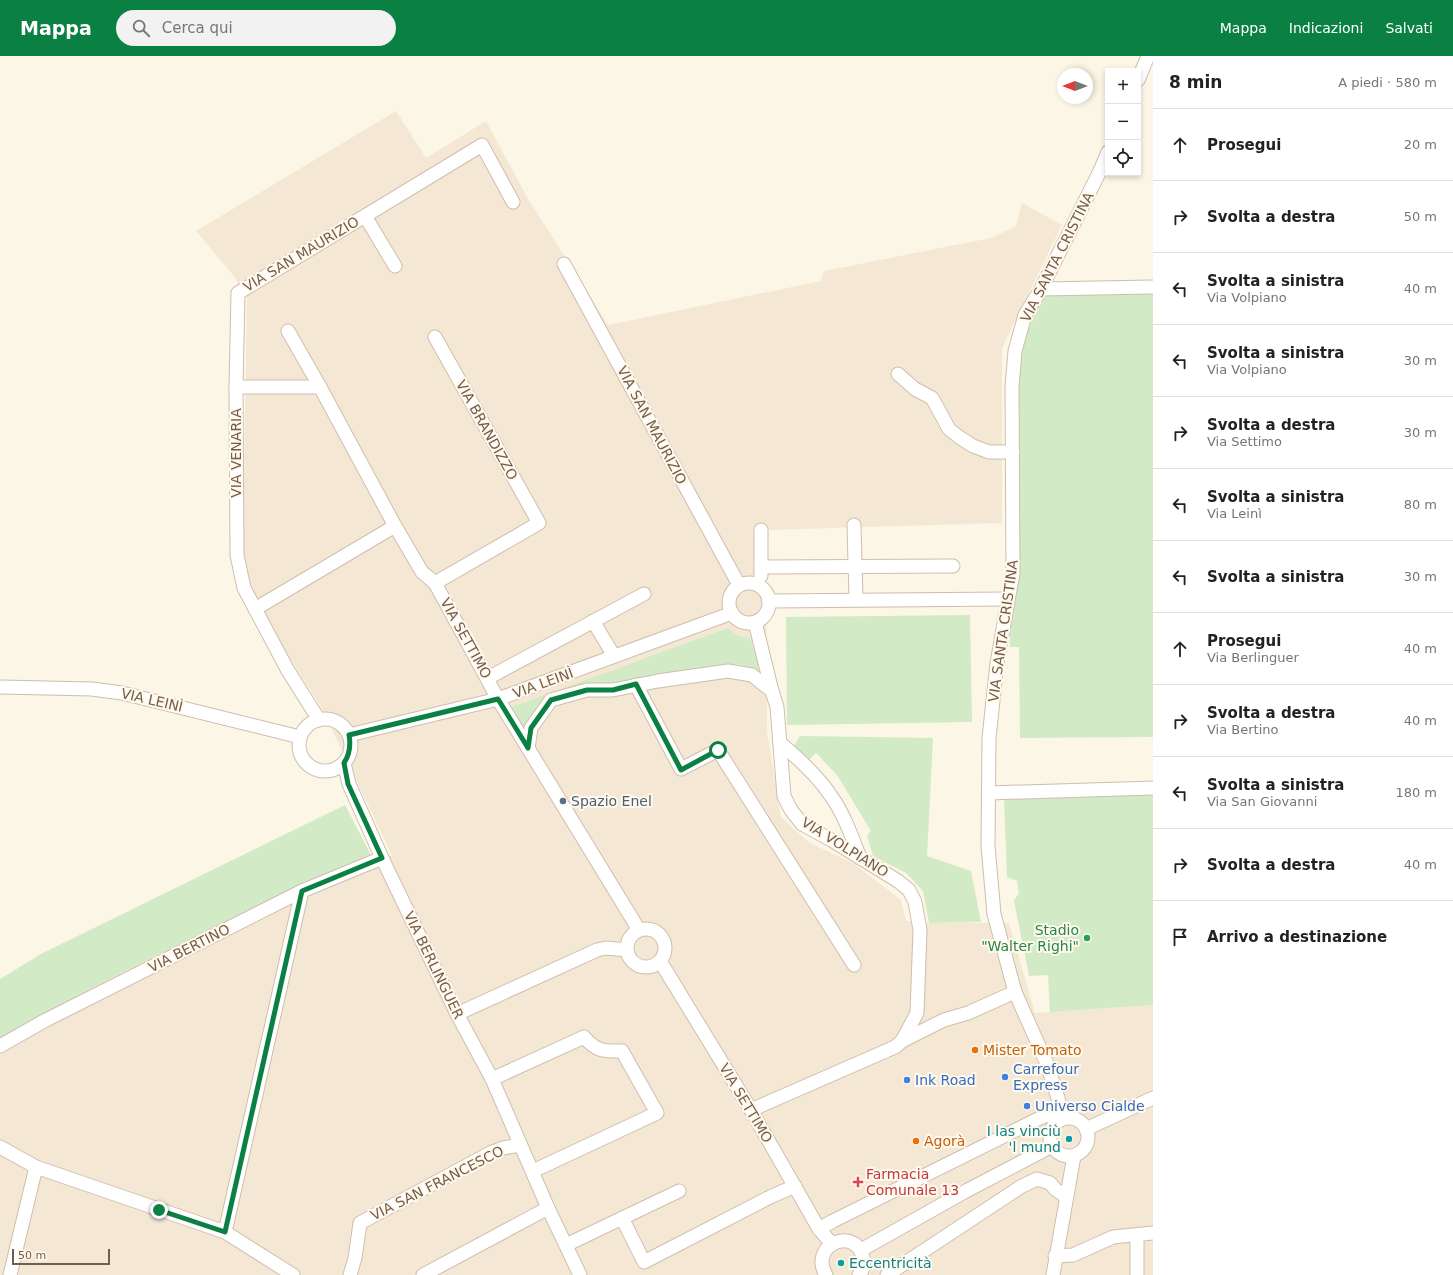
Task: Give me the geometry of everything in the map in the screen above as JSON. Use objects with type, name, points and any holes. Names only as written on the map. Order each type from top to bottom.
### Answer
[{"type":"street","points":[[1141,73],[1148,56]]},
{"type":"street","name":"VIA SAN MAURIZIO","points":[[238,293],[482,145],[514,202]]},
{"type":"street","name":"VIA SANTA CRISTINA","points":[[1062,1116],[1047,1064],[1015,992],[994,914],[988,846],[989,738],[997,663],[1013,573],[1012,387],[1015,351],[1025,315],[1041,289],[1105,159]]},
{"type":"street","name":"VIA SAN MAURIZIO","points":[[365,216],[395,266]]},
{"type":"street","name":"VIA SAN MAURIZIO","points":[[564,264],[739,586]]},
{"type":"street","points":[[1041,289],[1153,287]]},
{"type":"street","name":"VIA VENARIA","points":[[238,293],[236,387],[237,555],[244,588],[287,669],[319,720]]},
{"type":"street","name":"VIA SETTIMO","points":[[288,331],[395,526],[422,572],[435,583],[488,678],[498,699],[639,930]]},
{"type":"street","name":"VIA BRANDIZZO","points":[[435,337],[539,523],[435,583]]},
{"type":"street","points":[[898,374],[915,389],[932,398],[949,429],[959,437],[973,446],[989,452],[1012,452]]},
{"type":"street","points":[[236,387],[320,387]]},
{"type":"street","points":[[854,525],[856,599]]},
{"type":"street","points":[[255,609],[395,526]]},
{"type":"street","points":[[758,585],[761,577],[760,530]]},
{"type":"street","points":[[761,568],[953,566]]},
{"type":"street","points":[[745,583],[758,585],[767,594],[768,608],[761,619],[755,622],[741,621],[736,618],[729,607],[729,601],[734,589],[745,583]]},
{"type":"street","points":[[488,678],[644,594]]},
{"type":"street","points":[[768,601],[856,599],[1008,599]]},
{"type":"street","name":"VIA LEINÌ","points":[[349,735],[498,699],[732,613]]},
{"type":"street","points":[[593,621],[614,656]]},
{"type":"street","name":"VIA VOLPIANO","points":[[755,622],[777,707],[784,796],[791,810],[802,824],[898,880],[909,890],[915,902],[920,930],[917,1013],[902,1041]]},
{"type":"street","points":[[528,748],[531,728],[551,700],[587,690],[613,690],[636,684],[728,671],[752,675],[772,691]]},
{"type":"street","points":[[636,684],[681,770],[718,750],[854,965]]},
{"type":"street","name":"VIA LEINÌ","points":[[0,687],[92,689],[122,693],[300,737]]},
{"type":"street","points":[[326,719],[340,724],[349,735],[350,750],[348,757],[338,767],[324,772],[316,770],[309,766],[300,753],[300,737],[304,729],[319,720],[326,719]]},
{"type":"street","points":[[780,743],[796,757],[831,795],[850,831],[860,858]]},
{"type":"street","name":"VIA BERLINGUER","points":[[338,767],[348,784],[457,1014],[492,1079],[548,1208],[580,1275]]},
{"type":"street","points":[[989,792],[1153,788]]},
{"type":"street","name":"VIA BERTINO","points":[[0,1046],[44,1021],[302,891],[382,858]]},
{"type":"street","points":[[225,1232],[302,891]]},
{"type":"street","points":[[639,930],[651,930],[661,937],[665,949],[660,961],[655,965],[643,967],[637,965],[628,956],[627,944],[634,933],[639,930]]},
{"type":"street","points":[[457,1014],[597,950],[606,948],[627,950]]},
{"type":"street","name":"VIA SETTIMO","points":[[660,961],[751,1110],[819,1230],[832,1244]]},
{"type":"street","points":[[751,1110],[895,1047],[902,1041],[944,1020],[968,1013],[1015,992]]},
{"type":"street","points":[[492,1079],[584,1037],[592,1046],[603,1051],[622,1051],[656,1113],[533,1171]]},
{"type":"street","points":[[1086,1129],[1153,1098]]},
{"type":"street","points":[[819,1230],[833,1221],[1044,1116],[1062,1116],[1072,1118],[1080,1122],[1086,1129],[1088,1134],[1087,1143],[1082,1151],[1074,1156],[1064,1156],[1052,1146],[1050,1136],[1051,1131],[1062,1116]]},
{"type":"street","name":"VIA SAN FRANCESCO","points":[[350,1275],[356,1258],[360,1224],[492,1152],[520,1144]]},
{"type":"street","points":[[861,1250],[966,1191],[1052,1146]]},
{"type":"street","points":[[0,1147],[36,1167],[225,1232],[293,1275]]},
{"type":"street","points":[[1052,1275],[1074,1156]]},
{"type":"street","points":[[10,1275],[36,1167]]},
{"type":"street","points":[[887,1275],[1022,1186],[1037,1179],[1050,1183],[1055,1189],[1066,1197]]},
{"type":"street","points":[[622,1218],[644,1262],[770,1197],[795,1186]]},
{"type":"street","points":[[566,1245],[679,1191]]},
{"type":"street","points":[[423,1275],[548,1208]]},
{"type":"street","points":[[1055,1256],[1073,1255],[1113,1237],[1137,1236],[1153,1233]]},
{"type":"street","points":[[1137,1236],[1137,1275]]},
{"type":"street","points":[[820,1273],[822,1258],[827,1248],[838,1241],[851,1242],[861,1250],[864,1264],[859,1275]]},
{"type":"shaded area","points":[[396,111],[426,158],[486,121],[527,197],[608,325],[821,281],[824,271],[991,238],[1016,226],[1022,203],[1062,225],[1002,348],[1002,523],[766,530],[767,731],[781,817],[810,843],[853,863],[901,900],[906,921],[929,923],[1009,923],[1035,1013],[1153,1005],[1153,1275],[0,1275],[0,1049],[192,950],[392,855],[320,705],[287,654],[264,613],[248,579],[243,548],[247,297],[233,275],[196,231]]},
{"type":"green space","points":[[1153,287],[1153,737],[1020,738],[1019,647],[1010,647],[1012,387],[1015,351],[1041,289]]},
{"type":"green space","points":[[970,615],[972,722],[787,725],[786,617]]},
{"type":"green space","points":[[728,628],[738,636],[750,638],[759,664],[757,672],[740,664],[663,680],[551,700],[525,733],[512,707]]},
{"type":"green space","points":[[800,736],[933,738],[927,856],[971,871],[981,922],[929,923],[923,891],[906,873],[873,856],[867,835],[871,831],[837,775],[816,753],[808,761],[793,748]]},
{"type":"green space","name":"Stadio \"Walter Righi\"","points":[[1153,794],[1153,1005],[1050,1012],[1048,975],[1029,976],[1014,901],[1019,893],[1017,881],[1007,877],[1004,799]]},
{"type":"green space","points":[[345,805],[371,855],[183,942],[45,1013],[0,1038],[0,979],[41,954]]},
{"type":"place","name":"Spazio Enel","points":[[563,801]]},
{"type":"place","name":"Stadio \"Walter Righi\"","points":[[1087,938]]},
{"type":"place","name":"Mister Tomato","points":[[975,1050]]},
{"type":"place","name":"Carrefour Express","points":[[1005,1077]]},
{"type":"place","name":"Ink Road","points":[[907,1080]]},
{"type":"place","name":"Universo Cialde","points":[[1027,1106]]},
{"type":"place","name":"I las vinciù 'l mund","points":[[1069,1139]]},
{"type":"place","name":"Agorà","points":[[916,1141]]},
{"type":"place","name":"Farmacia Comunale 13","points":[[858,1182]]},
{"type":"place","name":"Eccentricità","points":[[841,1263]]},
{"type":"route","points":[[159,1210],[225,1232],[302,891],[382,858],[348,784],[344,763],[350,750],[349,735],[498,699],[528,748],[531,728],[551,700],[587,690],[613,690],[636,684],[681,770],[718,750]]}]
